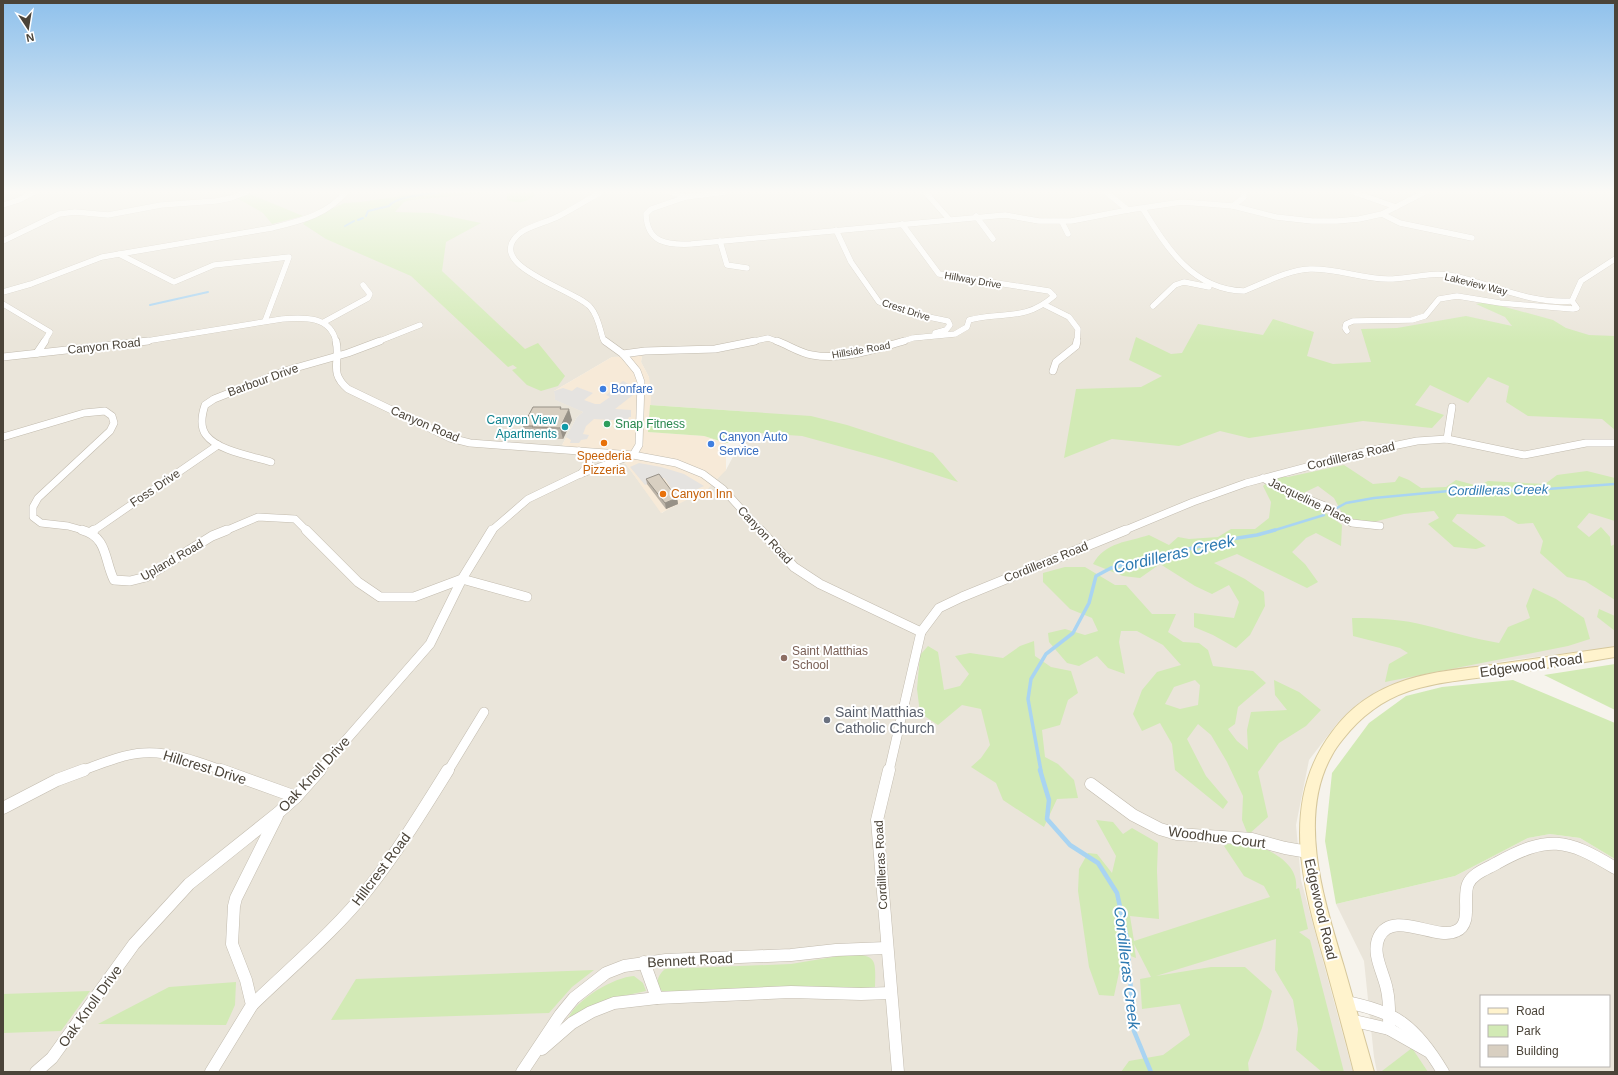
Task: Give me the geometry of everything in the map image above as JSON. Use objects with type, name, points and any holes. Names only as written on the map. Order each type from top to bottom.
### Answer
[{"type":"main road","name":"Edgewood Road","points":[[1364,1072],[1320,917],[1308,852],[1308,803],[1312,784],[1319,764],[1328,747],[1355,714],[1387,693],[1406,686],[1427,680],[1615,652]]},
{"type":"street","points":[[3,292],[31,284],[90,260],[187,242]]},
{"type":"street","points":[[513,242],[511,252],[515,262],[524,270],[576,296],[591,306],[603,339],[610,346],[623,354],[637,371],[641,382],[639,445],[633,455]]},
{"type":"street","points":[[664,242],[676,245],[707,242]]},
{"type":"street","points":[[720,242],[727,265],[747,268]]},
{"type":"street","name":"Crest Drive","points":[[841,242],[850,262],[879,302],[921,316],[948,321],[950,325],[946,330],[913,338]]},
{"type":"street","name":"Hillway Drive","points":[[914,242],[939,274],[1049,291],[1054,296],[1045,305]]},
{"type":"street","name":"Lakeview Way","points":[[1164,242],[1168,249],[1203,282],[1222,289],[1234,291],[1244,291],[1301,270],[1315,270],[1385,279],[1424,274],[1448,276],[1536,299],[1563,302],[1572,301]]},
{"type":"street","points":[[119,254],[174,282],[214,265],[289,257],[265,321]]},
{"type":"street","points":[[1347,331],[1345,328],[1346,324],[1353,321],[1412,320],[1425,316],[1439,299],[1457,296],[1500,303],[1572,309],[1577,308],[1572,301],[1581,281],[1615,260]]},
{"type":"street","points":[[1153,306],[1175,285],[1184,282],[1222,289]]},
{"type":"street","points":[[324,322],[368,298],[370,294],[363,285]]},
{"type":"street","points":[[3,304],[50,332],[38,353]]},
{"type":"street","points":[[1045,305],[1069,317],[1078,329],[1076,346],[1056,362],[1053,371]]},
{"type":"street","name":"Hillside Road","points":[[623,354],[645,351],[715,349],[768,338],[811,355],[838,356],[875,349],[913,338],[955,334],[967,327],[969,320],[980,316],[1023,315],[1045,305]]},
{"type":"street","name":"Canyon Road","points":[[3,357],[170,338],[265,321],[299,318],[314,319],[324,322],[334,332],[337,343],[337,378],[348,389],[450,438],[496,446],[633,455],[676,463],[703,474],[722,489],[794,567],[820,584],[921,632]]},
{"type":"street","name":"Barbour Drive","points":[[271,462],[218,445],[206,434],[201,421],[204,405],[208,402],[288,370],[336,356],[420,325]]},
{"type":"street","points":[[1447,439],[1452,408]]},
{"type":"street","points":[[3,437],[87,412],[105,411],[111,414],[114,418],[114,423],[110,431],[38,498],[33,505],[33,517],[41,523],[68,526],[91,532]]},
{"type":"street","name":"Cordilleras Road","points":[[898,1072],[886,948],[877,820],[921,632],[939,608],[962,597],[1193,502],[1263,478],[1359,453],[1417,441],[1447,439],[1524,454],[1586,443],[1615,444]]},
{"type":"street","name":"Foss Drive","points":[[91,532],[218,445]]},
{"type":"street","points":[[579,451],[589,461],[588,465],[580,474]]},
{"type":"street","name":"Oak Knoll Drive","points":[[36,1072],[52,1058],[134,944],[189,884],[296,797],[430,644],[462,579],[493,528],[528,499],[580,474],[633,455]]},
{"type":"street","name":"Jacqueline Place","points":[[1263,478],[1280,488],[1324,506],[1352,523],[1380,526]]},
{"type":"street","name":"Upland Road","points":[[91,532],[100,540],[102,544],[114,580],[123,582],[136,581],[146,577],[212,536],[258,517],[295,519],[358,582],[380,597],[414,597],[462,579]]},
{"type":"street","points":[[462,579],[527,597]]},
{"type":"street","name":"Hillcrest Road","points":[[252,1004],[337,923],[368,889],[417,820],[484,712]]},
{"type":"street","name":"Hillcrest Drive","points":[[3,808],[57,780],[101,762],[142,753],[159,753],[203,763],[296,797]]},
{"type":"street","name":"Woodhue Court","points":[[1091,784],[1133,815],[1160,829],[1177,834],[1252,839],[1285,848],[1308,852]]},
{"type":"street","points":[[211,1072],[252,1004],[246,980],[232,944],[234,906],[236,898],[278,813]]},
{"type":"street","points":[[1389,1029],[1389,998],[1376,950],[1378,938],[1384,930],[1395,925],[1407,924],[1442,933],[1456,932],[1463,928],[1465,921],[1465,893],[1468,883],[1475,875],[1535,845],[1547,842],[1563,844],[1580,850],[1615,868]]},
{"type":"street","name":"Bennett Road","points":[[522,1072],[560,1015],[589,985],[606,973],[624,966],[666,960],[792,955],[836,950],[886,948]]},
{"type":"street","points":[[644,962],[657,998]]},
{"type":"street","name":"Bennett Road","points":[[534,1056],[572,1023],[591,1012],[614,1003],[657,998],[791,992],[861,994],[891,993]]},
{"type":"street","points":[[1344,1002],[1373,1007],[1389,1013],[1412,1029],[1443,1072]]},
{"type":"street","points":[[1350,1020],[1389,1029],[1430,1052]]},
{"type":"shaded area","points":[[3,242],[1615,242],[1615,647],[1505,661],[1395,683],[1339,721],[1309,760],[1296,825],[1301,880],[1353,1072],[3,1072]],"holes":[[[642,356],[641,362],[649,377],[650,405],[753,412],[746,432],[726,470],[662,513],[626,464],[562,445],[577,417],[583,412],[554,391],[612,357]]]},
{"type":"shaded area","points":[[642,356],[641,362],[649,377],[651,396],[649,432],[704,436],[726,443],[726,470],[708,489],[661,513],[626,464],[562,445],[577,417],[583,412],[555,400],[554,391],[612,357]]},
{"type":"shaded area","points":[[623,381],[634,387],[630,391],[633,392],[633,395],[615,409],[631,410],[631,417],[629,417],[627,421],[594,419],[586,426],[583,434],[589,435],[587,439],[581,440],[579,443],[570,443],[571,440],[566,437],[577,417],[583,412],[555,400],[554,391],[563,388],[572,391],[577,387],[593,393],[584,400],[595,404],[600,404],[610,397],[606,395]]},
{"type":"shaded area","points":[[639,463],[661,467],[684,474],[704,486],[678,498],[664,478],[645,485],[630,467]]},
{"type":"shaded area","points":[[1550,834],[1580,838],[1615,859],[1615,1072],[1377,1072],[1374,1057],[1364,961],[1336,904],[1455,876],[1528,838]]},
{"type":"green space","points":[[333,242],[446,242],[442,271],[525,349],[538,343],[565,376],[558,386],[541,391],[527,385],[512,370],[517,368],[513,365],[508,367],[411,276]]},
{"type":"green space","points":[[1487,302],[1553,320],[1566,328],[1589,335],[1615,336],[1615,430],[1602,419],[1528,416],[1506,402],[1509,386],[1488,377],[1468,403],[1430,385],[1415,405],[1444,415],[1432,428],[1363,421],[1249,438],[1220,431],[1179,446],[1112,439],[1064,458],[1076,389],[1141,387],[1162,376],[1129,360],[1136,337],[1171,354],[1182,353],[1198,324],[1263,335],[1273,319],[1314,332],[1307,356],[1333,364],[1371,362],[1361,329],[1397,328],[1466,316],[1512,326],[1505,317],[1476,304]]},
{"type":"green space","points":[[650,405],[811,416],[847,425],[933,453],[958,482],[886,459],[802,436],[746,432],[741,443],[726,443],[704,436],[648,432]]},
{"type":"green space","points":[[1344,465],[1373,484],[1395,482],[1399,476],[1409,480],[1421,488],[1446,487],[1456,480],[1478,486],[1488,481],[1545,484],[1557,475],[1587,471],[1615,478],[1615,521],[1589,513],[1577,527],[1589,537],[1601,527],[1610,537],[1611,546],[1615,544],[1615,600],[1585,581],[1567,577],[1540,553],[1543,541],[1533,523],[1518,524],[1504,516],[1457,514],[1452,521],[1486,546],[1476,549],[1454,547],[1428,524],[1439,518],[1434,511],[1404,514],[1370,523],[1353,523],[1342,513],[1334,498],[1318,486],[1297,496],[1315,505],[1342,525],[1341,546],[1316,533],[1306,538],[1292,552],[1305,564],[1318,582],[1307,588],[1237,554],[1214,563],[1245,579],[1264,592],[1265,606],[1250,635],[1236,648],[1213,635],[1194,627],[1194,613],[1234,618],[1239,602],[1229,585],[1212,594],[1195,586],[1160,564],[1140,578],[1123,576],[1093,564],[1104,551],[1110,547],[1125,541],[1149,535],[1169,545],[1178,537],[1189,539],[1218,537],[1231,529],[1255,529],[1269,518],[1271,502],[1263,486],[1274,477],[1288,477]]},
{"type":"green space","points":[[1065,567],[1085,567],[1115,585],[1126,585],[1152,614],[1176,614],[1168,632],[1183,642],[1199,643],[1208,650],[1213,666],[1253,671],[1266,683],[1238,707],[1235,724],[1228,729],[1237,741],[1248,750],[1247,730],[1251,712],[1287,710],[1275,695],[1274,680],[1299,692],[1321,710],[1306,726],[1279,743],[1258,772],[1268,817],[1248,835],[1242,820],[1243,796],[1227,762],[1211,735],[1198,724],[1187,739],[1206,776],[1228,802],[1223,809],[1175,770],[1172,744],[1160,723],[1142,731],[1133,714],[1142,690],[1157,672],[1181,665],[1163,645],[1137,631],[1121,631],[1119,642],[1125,674],[1108,668],[1097,656],[1079,666],[1067,663],[1049,642],[1048,633],[1065,629],[1085,635],[1098,631],[1092,618],[1070,609],[1043,582],[1043,573]],"holes":[[[1195,680],[1200,685],[1198,705],[1180,709],[1165,704],[1174,687]]]},
{"type":"green space","points":[[1533,588],[1556,599],[1584,618],[1590,639],[1568,646],[1385,682],[1389,664],[1408,653],[1400,648],[1353,636],[1352,618],[1380,619],[1400,620],[1499,643],[1508,627],[1530,618],[1526,606]]},
{"type":"green space","points":[[1599,609],[1615,616],[1615,631],[1597,617]]},
{"type":"green space","points":[[1034,641],[1035,656],[1051,667],[1071,671],[1078,693],[1068,700],[1060,725],[1042,730],[1045,757],[1058,764],[1074,780],[1078,798],[1057,799],[1044,827],[1003,800],[996,783],[971,767],[981,758],[990,745],[981,709],[962,705],[938,725],[920,713],[917,689],[920,655],[928,646],[938,652],[944,690],[960,686],[969,674],[955,656],[970,653],[1003,658],[1020,646]]},
{"type":"green space","points":[[1615,664],[1615,710],[1544,675]]},
{"type":"green space","points":[[1513,680],[1615,723],[1615,859],[1580,838],[1550,834],[1528,838],[1455,876],[1336,904],[1325,841],[1332,773],[1369,723],[1406,696],[1442,687]]},
{"type":"green space","points":[[1096,820],[1113,822],[1123,834],[1132,828],[1158,843],[1157,871],[1159,919],[1130,916],[1134,941],[1270,897],[1264,886],[1244,876],[1224,846],[1238,838],[1277,855],[1285,862],[1292,870],[1296,879],[1296,889],[1299,888],[1308,929],[1299,932],[1310,940],[1344,1072],[1322,1072],[1296,1050],[1298,1029],[1293,1000],[1275,970],[1276,939],[1156,976],[1211,967],[1245,967],[1272,991],[1262,1028],[1248,1063],[1249,1072],[1121,1072],[1129,1061],[1163,1055],[1190,1035],[1180,1004],[1142,1009],[1140,979],[1151,977],[1134,944],[1136,958],[1120,952],[1120,968],[1114,996],[1099,995],[1089,967],[1078,891],[1079,869],[1088,853],[1097,854],[1112,873],[1116,856]]},
{"type":"green space","points":[[839,956],[864,956],[872,959],[875,969],[875,989],[667,992],[662,991],[658,985],[660,974],[665,969],[791,964]]},
{"type":"green space","points":[[594,970],[572,987],[549,1013],[331,1020],[356,979]]},
{"type":"green space","points":[[634,976],[643,983],[646,991],[614,998],[568,1019],[578,1004],[596,991],[616,980]]},
{"type":"green space","points":[[236,982],[235,1005],[226,1025],[98,1024],[169,987]]},
{"type":"green space","points":[[90,991],[61,1031],[3,1033],[3,994]]},
{"type":"green space","points":[[1412,1048],[1428,1072],[1382,1072],[1382,1071]]},
{"type":"building","points":[[533,407],[561,407],[560,409],[569,409],[560,428],[523,426]]},
{"type":"building","name":"Canyon Inn","points":[[659,474],[677,498],[665,503],[646,479]]},
{"type":"waterway","points":[[150,305],[208,292]]},
{"type":"waterway","name":"Cordilleras Creek","points":[[1335,509],[1346,503],[1374,498],[1449,491],[1534,490],[1615,484]]},
{"type":"waterway","name":"Cordilleras Creek","points":[[1272,531],[1324,515]]},
{"type":"waterway","name":"Cordilleras Creek","points":[[1041,771],[1028,699],[1031,679],[1046,654],[1073,633],[1089,603],[1096,576],[1111,568],[1225,540],[1257,535],[1275,530]]},
{"type":"waterway","name":"Cordilleras Creek","points":[[1040,770],[1049,800],[1047,819],[1070,845],[1098,863],[1117,893],[1127,939],[1134,1031],[1151,1072]]},
{"type":"place","name":"Bonfare","points":[[603,389]]},
{"type":"place","name":"Snap Fitness","points":[[607,424]]},
{"type":"place","name":"Canyon View Apartments","points":[[565,427]]},
{"type":"place","name":"Speederia Pizzeria","points":[[604,443]]},
{"type":"place","name":"Canyon Auto Service","points":[[711,444]]},
{"type":"place","name":"Canyon Inn","points":[[663,494]]},
{"type":"place","name":"Saint Matthias School","points":[[784,658]]},
{"type":"place","name":"Saint Matthias Catholic Church","points":[[827,720]]}]
